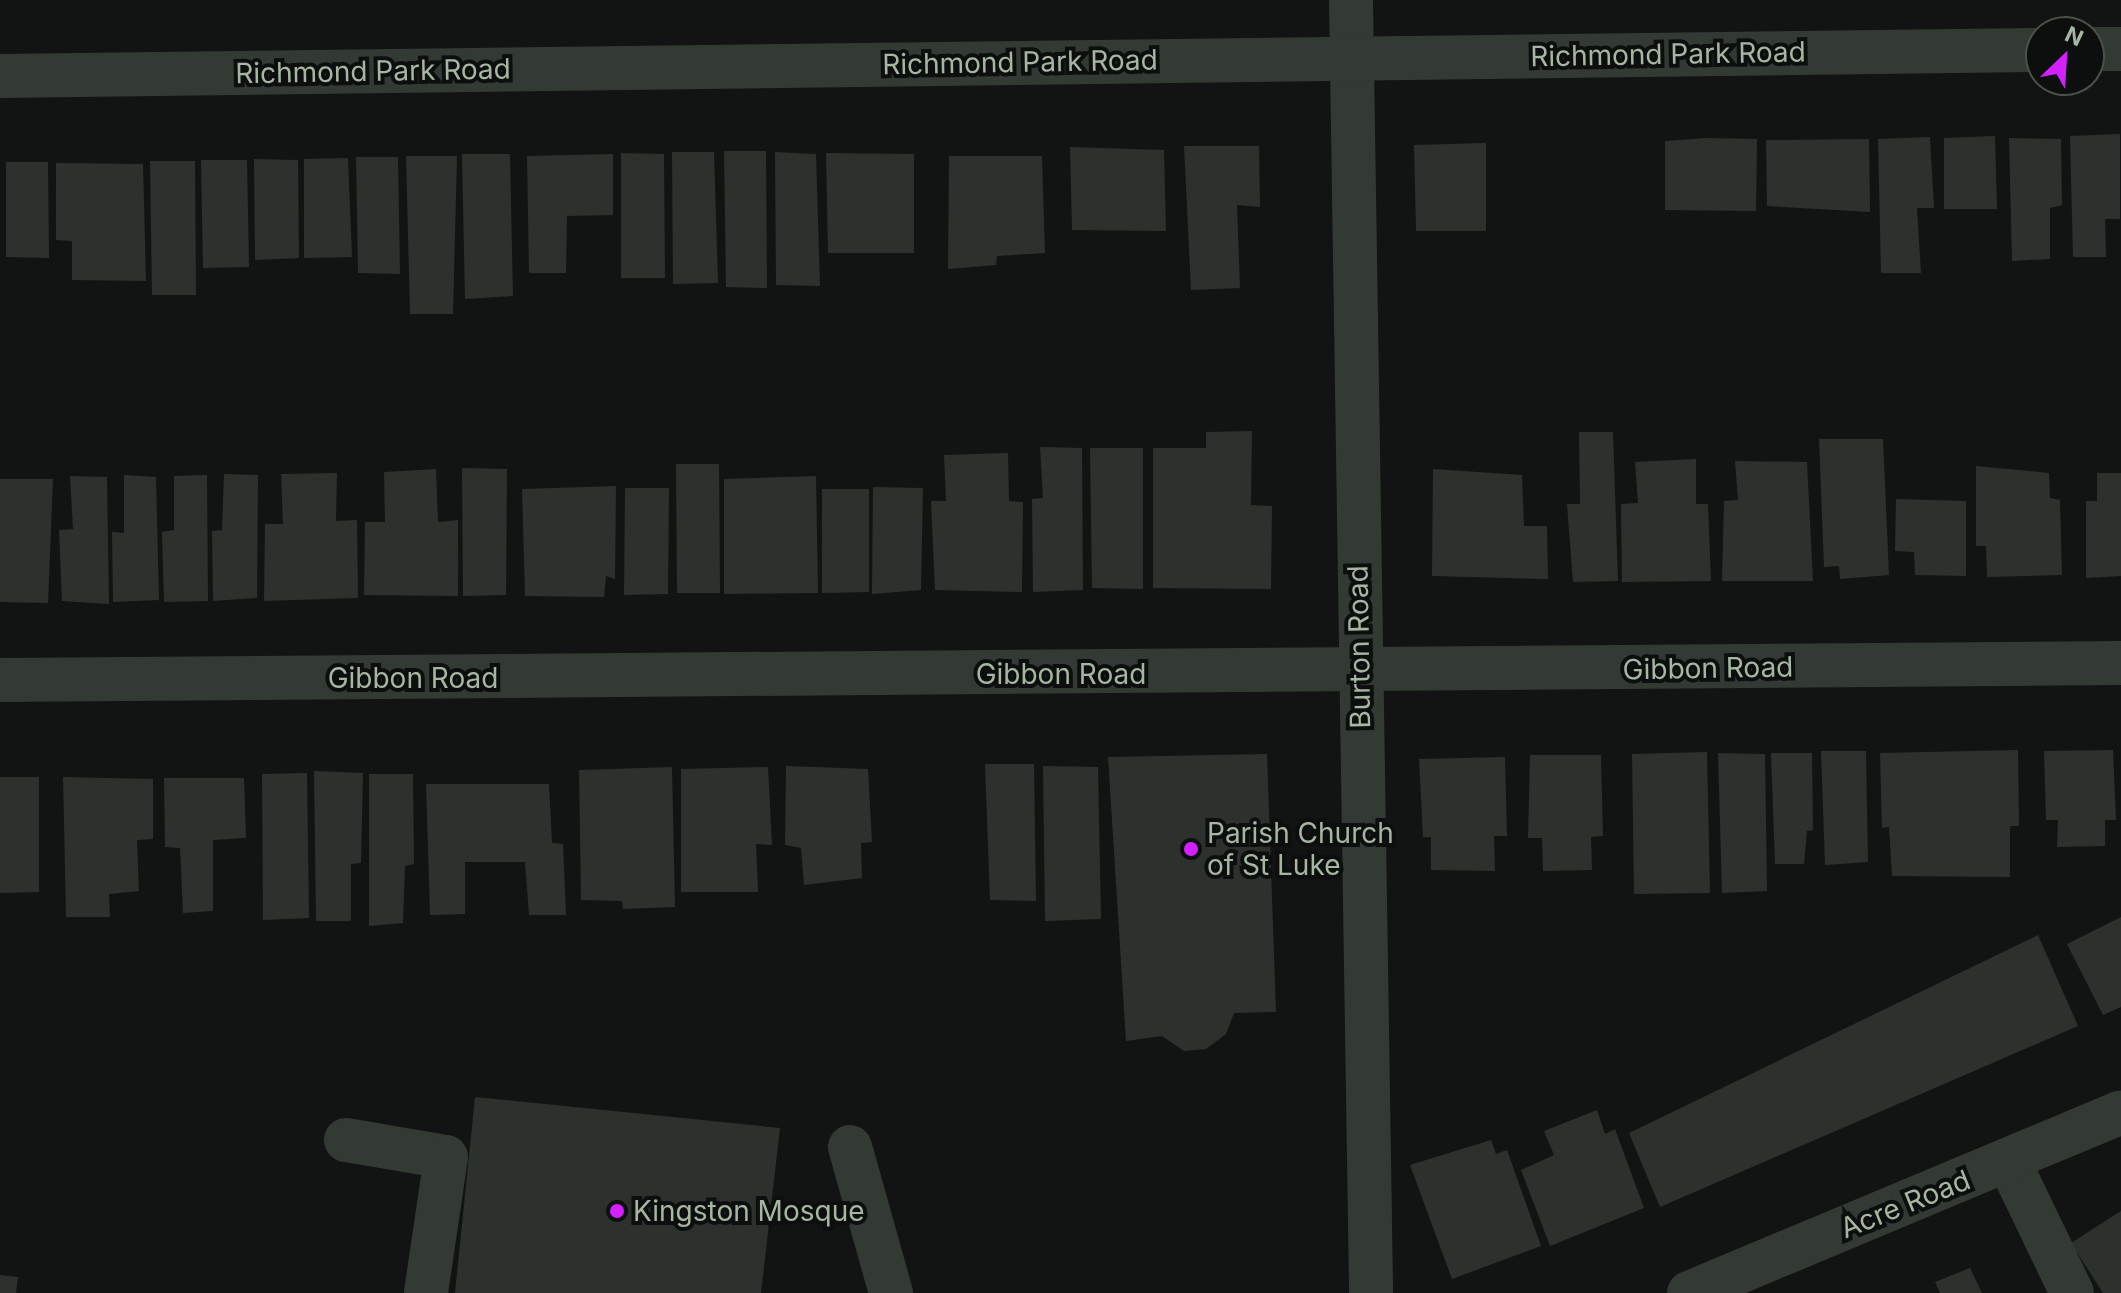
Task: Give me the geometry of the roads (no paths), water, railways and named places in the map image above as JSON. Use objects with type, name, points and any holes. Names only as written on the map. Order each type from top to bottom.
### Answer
[{"type":"street","name":"Burton Road","points":[[1351,0],[1371,1293]]},
{"type":"street","name":"Richmond Park Road","points":[[0,76],[2025,50]]},
{"type":"street","name":"Gibbon Road","points":[[0,680],[2121,663]]},
{"type":"street","name":"Acre Road","points":[[1689,1293],[2009,1162],[2121,1112]]},
{"type":"street","points":[[346,1140],[446,1157],[426,1293]]},
{"type":"street","points":[[850,1147],[891,1293]]},
{"type":"street","points":[[2009,1162],[2042,1239],[2072,1293]]},
{"type":"place","name":"Parish Church of St Luke","points":[[1191,849]]},
{"type":"place","name":"Kingston Mosque","points":[[617,1211]]}]
